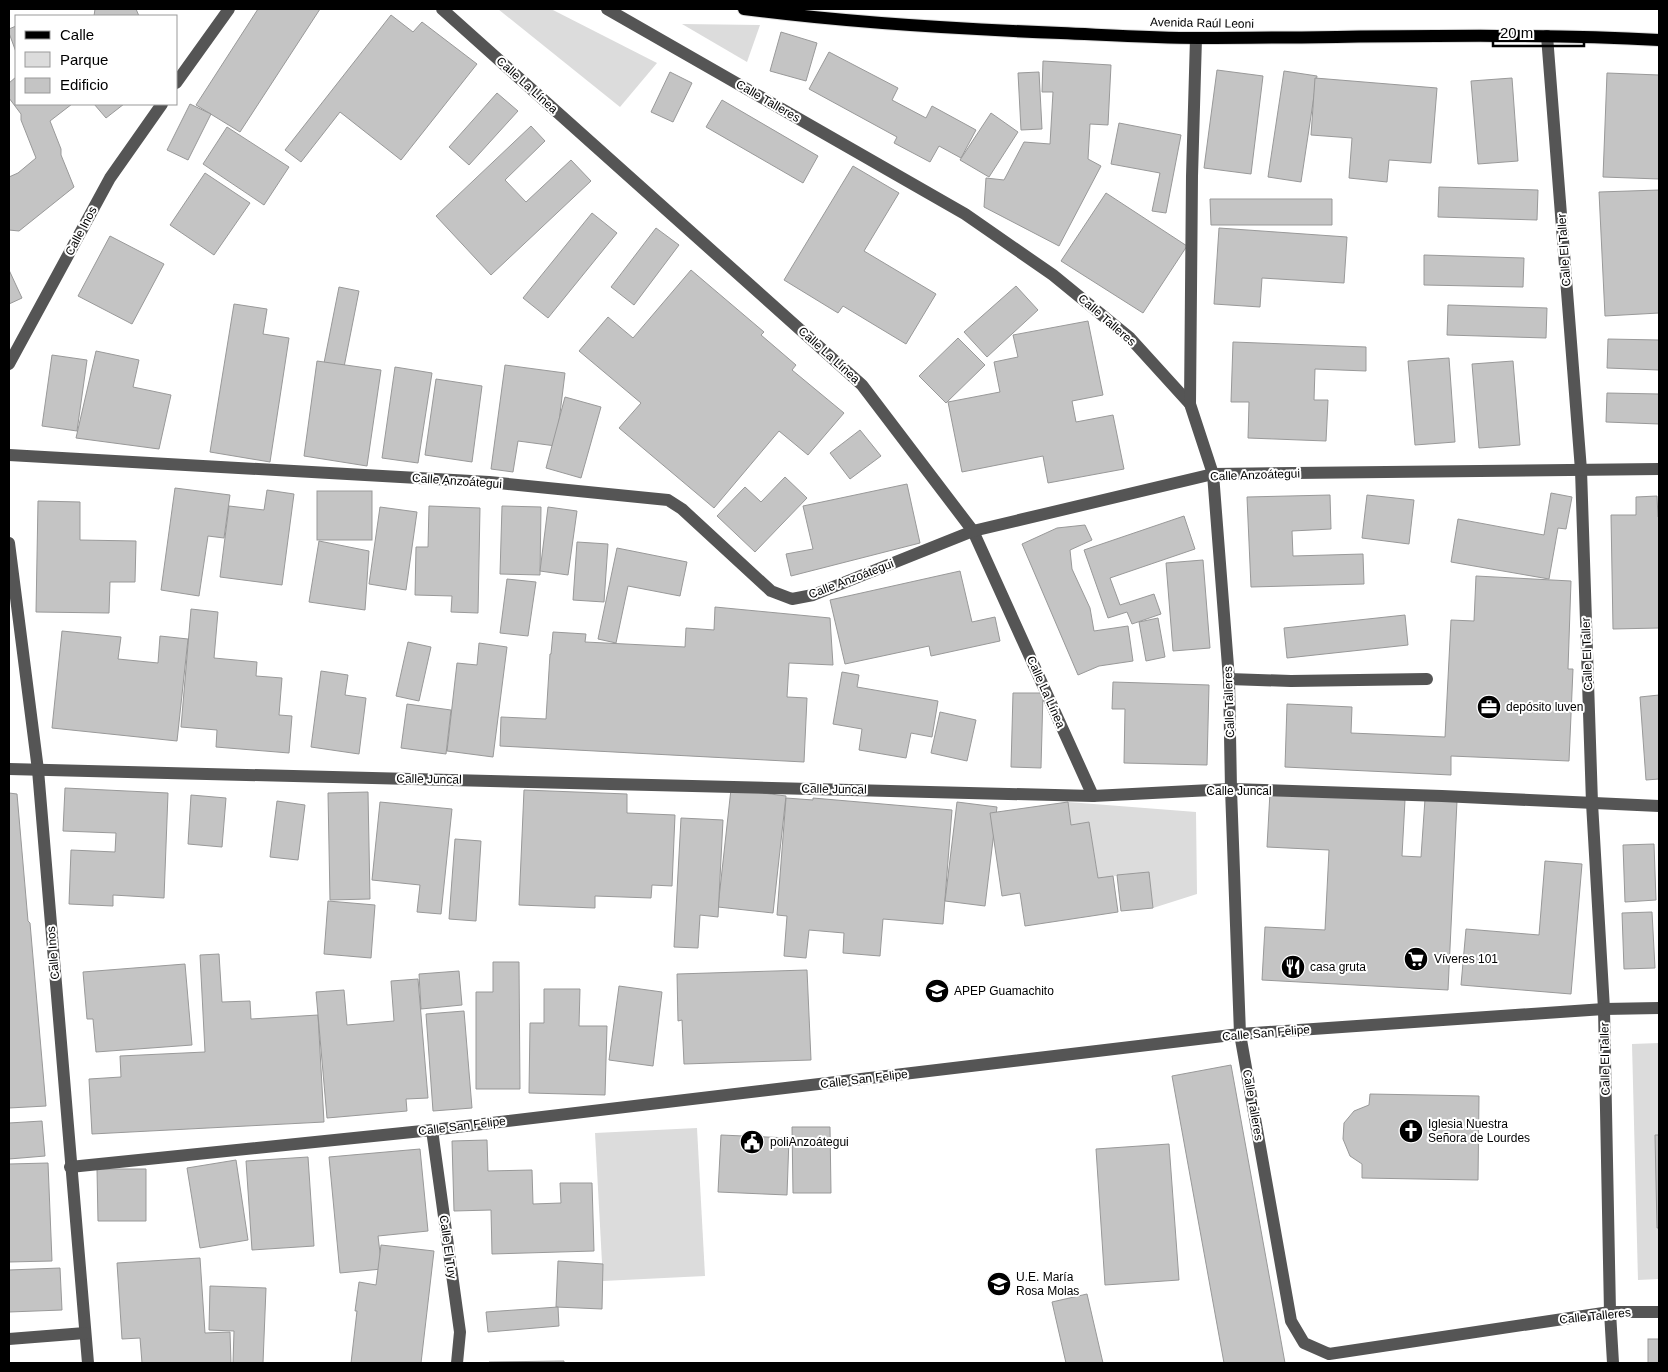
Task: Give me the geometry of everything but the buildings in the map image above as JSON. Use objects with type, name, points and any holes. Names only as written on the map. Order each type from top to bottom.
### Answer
[{"type":"main road","name":"Avenida Raúl Leoni","points":[[744,9],[812,18],[903,25],[1196,38],[1547,36],[1659,40]]},
{"type":"street","points":[[178,80],[229,9]]},
{"type":"street","name":"Calle La Línea","points":[[442,9],[862,385],[973,530],[1093,796]]},
{"type":"street","name":"Calle Talleres","points":[[608,9],[965,214],[1053,275],[1130,338],[1190,404],[1213,474],[1229,679],[1240,1034],[1291,1322],[1304,1343],[1329,1354],[1610,1312],[1659,1312]]},
{"type":"street","name":"Calle El Taller","points":[[1547,36],[1581,470],[1592,803],[1604,1010],[1610,1312],[1613,1363]]},
{"type":"street","points":[[1190,404],[1192,185],[1196,38]]},
{"type":"street","name":"Calle Inos","points":[[9,364],[110,178],[161,105]]},
{"type":"street","name":"Calle Anzoátegui","points":[[9,455],[489,482],[668,500],[682,509],[771,591],[792,599],[812,595],[973,530],[1213,474],[1659,469]]},
{"type":"street","name":"Calle Inos","points":[[9,543],[38,770],[88,1363]]},
{"type":"street","points":[[1229,679],[1291,681],[1428,679]]},
{"type":"street","name":"Calle Juncal","points":[[9,769],[1093,796],[1231,789],[1659,806]]},
{"type":"street","name":"Calle San Felipe","points":[[70,1167],[432,1130],[1240,1034],[1659,1008]]},
{"type":"street","name":"Calle El Tuy","points":[[432,1130],[460,1332],[457,1363]]},
{"type":"street","points":[[9,1338],[85,1333]]},
{"type":"green space","points":[[498,9],[551,9],[657,63],[620,107]]},
{"type":"green space","points":[[682,24],[760,25],[747,62]]},
{"type":"green space","points":[[1068,802],[1196,812],[1197,894],[1153,908],[1149,872],[1098,878],[1089,822],[1071,825]]},
{"type":"green space","points":[[1659,1043],[1659,1279],[1638,1280],[1632,1044]]},
{"type":"green space","points":[[697,1128],[705,1276],[603,1281],[595,1133]]},
{"type":"place","name":"depósito luven","points":[[1489,707]]},
{"type":"place","name":"Víveres 101","points":[[1416,959]]},
{"type":"place","name":"casa gruta","points":[[1293,967]]},
{"type":"place","name":"APEP Guamachito","points":[[937,991]]},
{"type":"place","name":"Iglesia Nuestra Señora de Lourdes","points":[[1411,1131]]},
{"type":"place","name":"poliAnzoátegui","points":[[752,1142]]},
{"type":"place","name":"U.E. María Rosa Molas","points":[[999,1284]]}]
